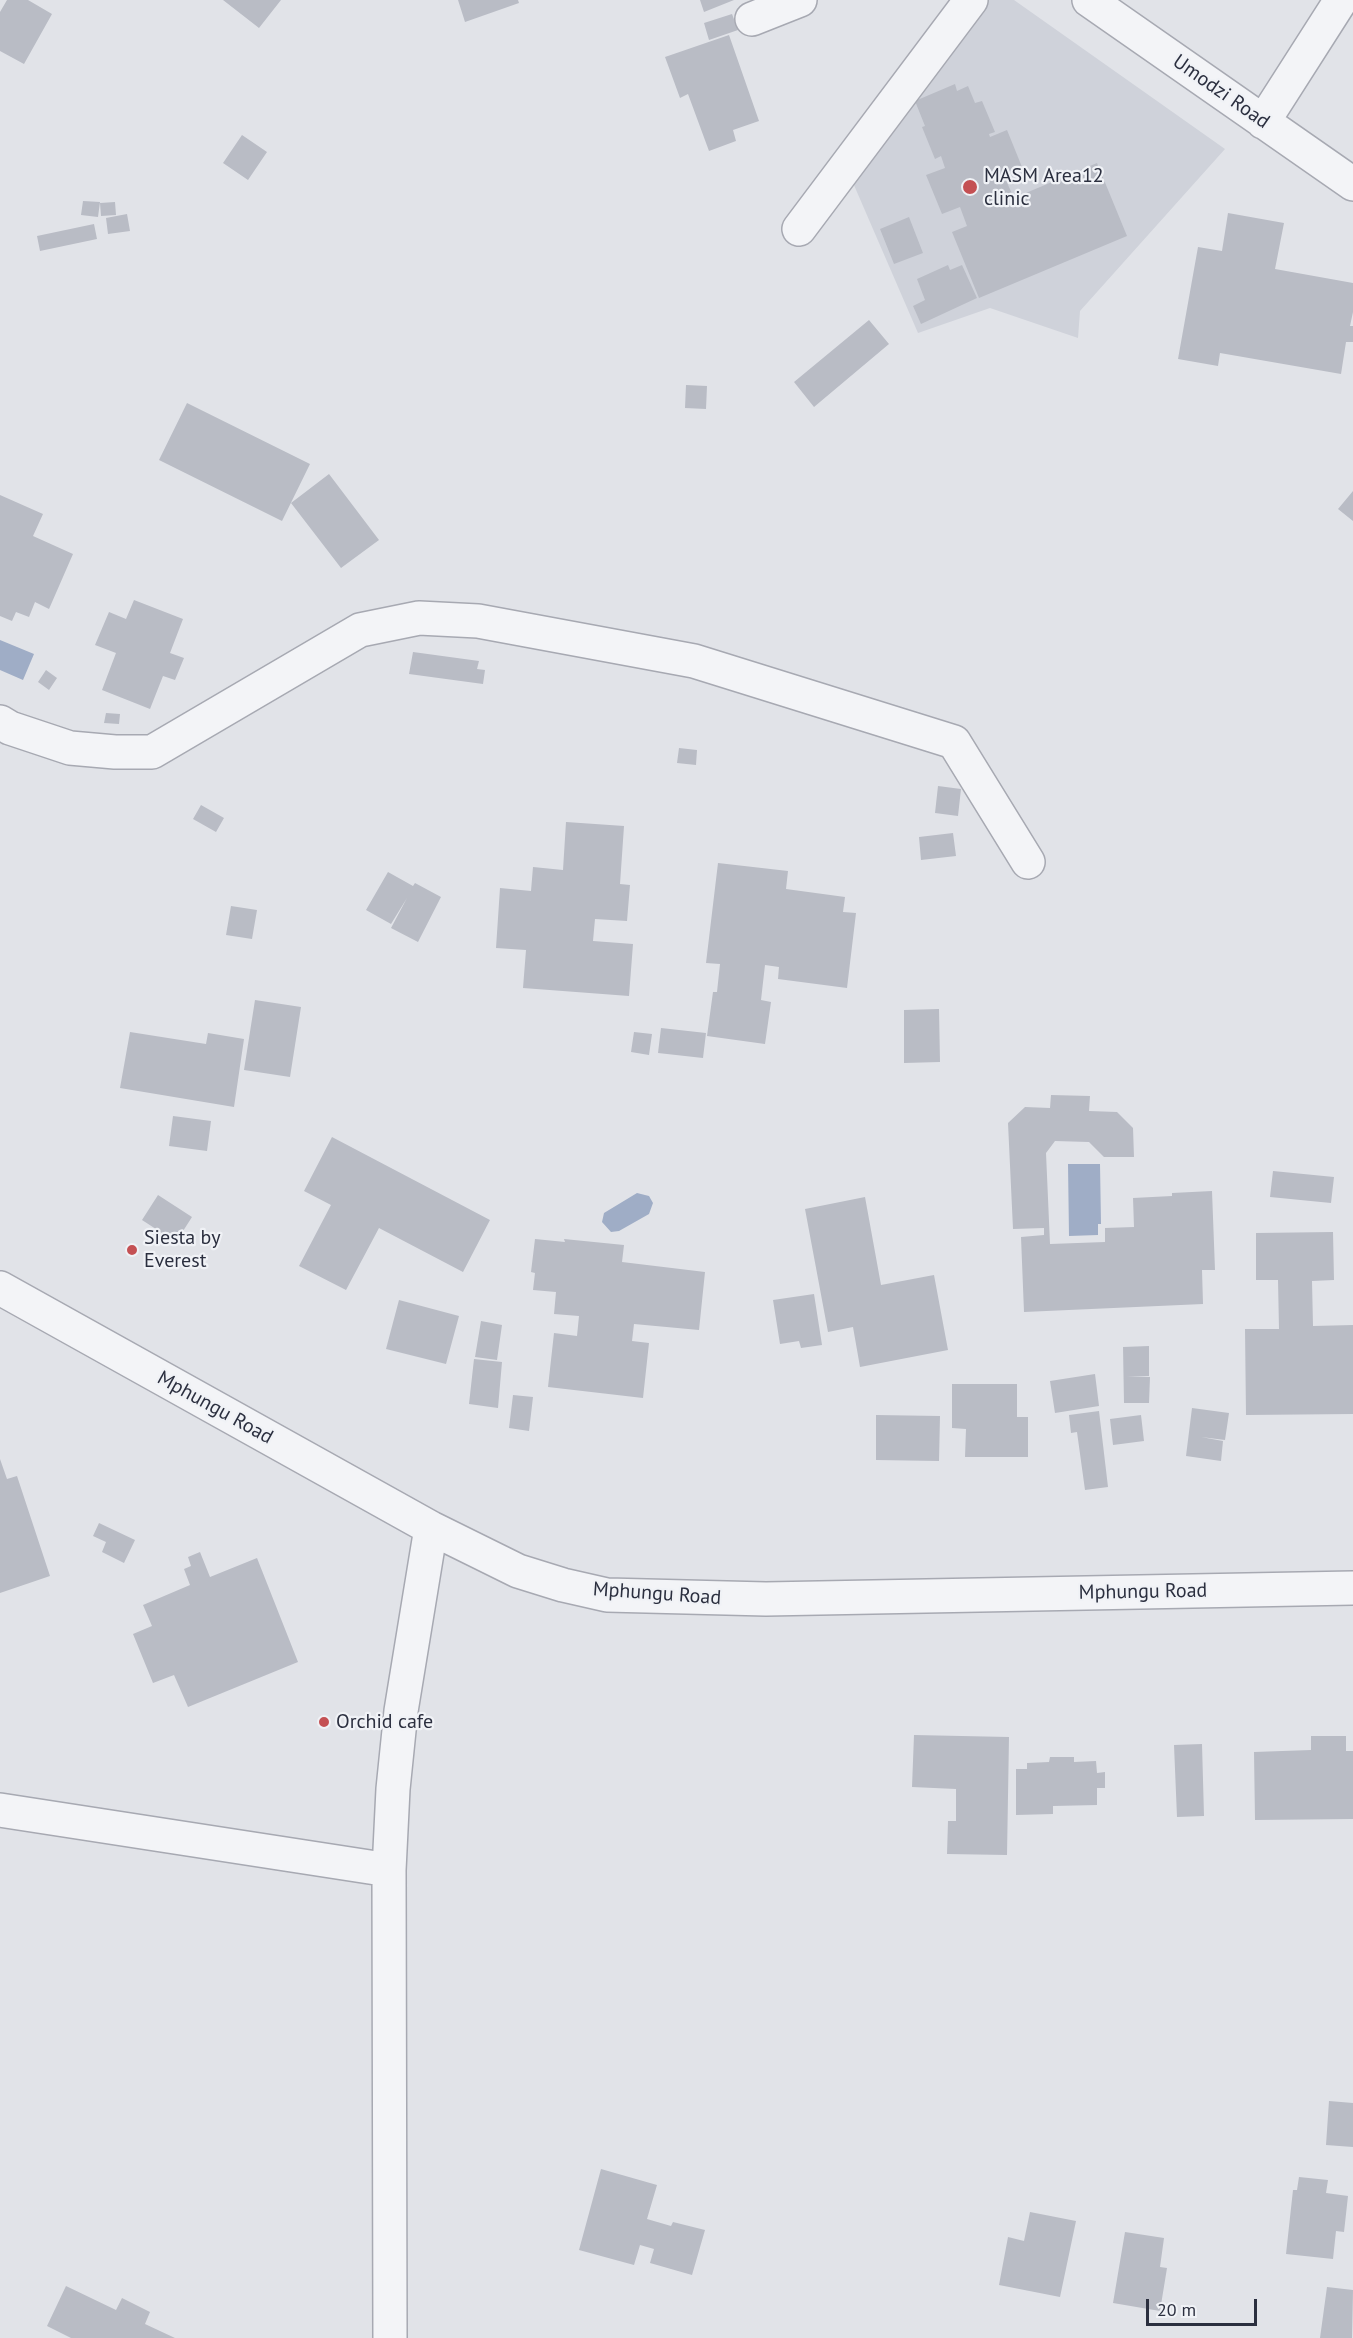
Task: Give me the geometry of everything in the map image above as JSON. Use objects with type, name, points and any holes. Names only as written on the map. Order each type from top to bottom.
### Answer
[{"type":"street","points":[[752,19],[800,0]]},
{"type":"street","points":[[799,229],[971,0]]},
{"type":"street","name":"Umodzi Road","points":[[1089,0],[1353,184]]},
{"type":"street","points":[[1263,122],[1341,0]]},
{"type":"street","points":[[0,722],[10,728],[70,748],[115,753],[152,752],[360,630],[419,618],[478,621],[694,661],[954,742],[1028,862]]},
{"type":"street","name":"Mphungu Road","points":[[0,1288],[431,1528],[518,1571],[562,1585],[607,1595],[766,1599],[1353,1588]]},
{"type":"street","points":[[390,2338],[390,1870],[393,1789],[401,1711],[431,1528]]},
{"type":"street","points":[[0,1810],[390,1870]]},
{"type":"shaded area","points":[[986,0],[1014,0],[1225,149],[1080,311],[1078,338],[990,308],[918,333],[847,169]]},
{"type":"water","points":[[0,640],[34,654],[23,680],[0,670]]},
{"type":"water","points":[[1068,1164],[1100,1164],[1101,1224],[1098,1224],[1098,1235],[1069,1236]]},
{"type":"water","points":[[637,1193],[649,1196],[653,1203],[649,1214],[619,1231],[611,1232],[602,1222],[604,1213]]},
{"type":"building","points":[[7,0],[28,0],[52,14],[24,64],[0,51],[0,12]]},
{"type":"building","points":[[223,0],[281,0],[259,28]]},
{"type":"building","points":[[458,0],[518,0],[519,3],[465,22]]},
{"type":"building","points":[[700,0],[734,0],[704,12]]},
{"type":"building","points":[[732,14],[738,30],[709,40],[704,23]]},
{"type":"building","points":[[729,35],[759,121],[733,130],[736,141],[709,151],[688,94],[680,98],[665,57]]},
{"type":"building","name":"MASM Area12 clinic","points":[[955,84],[957,91],[968,86],[975,103],[982,101],[995,132],[989,134],[990,137],[1007,130],[1022,167],[1003,174],[1014,198],[1097,163],[1127,236],[979,298],[952,232],[967,226],[960,207],[942,214],[926,175],[945,168],[941,156],[935,159],[922,127],[925,126],[915,101]]},
{"type":"building","points":[[242,135],[267,152],[248,180],[223,163]]},
{"type":"building","points":[[83,201],[100,202],[98,217],[81,215]]},
{"type":"building","points":[[115,202],[116,215],[101,216],[100,203]]},
{"type":"building","points":[[1228,213],[1284,223],[1275,269],[1353,283],[1353,312],[1350,326],[1353,326],[1353,342],[1346,342],[1341,374],[1220,353],[1218,366],[1178,359],[1198,247],[1222,251]]},
{"type":"building","points":[[127,214],[130,231],[108,234],[106,218]]},
{"type":"building","points":[[909,217],[923,253],[894,264],[880,229]]},
{"type":"building","points":[[94,224],[97,239],[40,251],[37,236]]},
{"type":"building","points":[[948,265],[950,270],[962,265],[977,298],[921,324],[913,306],[925,300],[917,279]]},
{"type":"building","points":[[869,320],[889,344],[814,407],[794,382]]},
{"type":"building","points":[[686,385],[707,386],[706,409],[685,408]]},
{"type":"building","points":[[187,403],[310,464],[282,521],[159,460]]},
{"type":"building","points":[[329,474],[379,540],[341,568],[291,503]]},
{"type":"building","points":[[1353,491],[1353,521],[1338,509]]},
{"type":"building","points":[[0,495],[43,514],[33,536],[73,554],[49,609],[35,602],[29,617],[16,612],[12,621],[0,616]]},
{"type":"building","points":[[134,600],[183,619],[170,653],[184,658],[175,680],[163,676],[150,709],[102,690],[116,653],[95,645],[109,612],[126,619]]},
{"type":"building","points":[[413,652],[479,661],[477,669],[485,670],[483,684],[409,674]]},
{"type":"building","points":[[46,670],[57,678],[49,690],[38,682]]},
{"type":"building","points":[[106,713],[120,714],[119,724],[104,723]]},
{"type":"building","points":[[679,748],[697,750],[696,765],[677,763]]},
{"type":"building","points":[[938,786],[961,789],[958,816],[935,813]]},
{"type":"building","points":[[201,805],[224,818],[216,832],[193,819]]},
{"type":"building","points":[[566,822],[624,826],[620,884],[630,885],[627,921],[595,919],[593,941],[633,944],[629,996],[523,988],[526,950],[496,948],[500,888],[531,891],[533,867],[563,870]]},
{"type":"building","points":[[953,833],[956,856],[921,860],[919,837]]},
{"type":"building","points":[[718,863],[788,871],[786,889],[845,897],[843,912],[856,913],[847,988],[778,979],[779,967],[765,965],[761,1000],[771,1002],[765,1044],[707,1036],[713,992],[717,992],[720,964],[706,963]]},
{"type":"building","points":[[388,872],[413,886],[415,883],[441,897],[418,942],[391,928],[407,898],[391,924],[366,910]]},
{"type":"building","points":[[231,906],[257,910],[252,939],[226,935]]},
{"type":"building","points":[[255,1000],[301,1007],[290,1077],[244,1070]]},
{"type":"building","points":[[939,1009],[940,1062],[904,1063],[904,1010]]},
{"type":"building","points":[[661,1028],[706,1033],[703,1058],[658,1053]]},
{"type":"building","points":[[130,1032],[206,1044],[208,1033],[244,1039],[234,1107],[120,1088]]},
{"type":"building","points":[[634,1032],[652,1034],[649,1055],[631,1052]]},
{"type":"building","points":[[1051,1095],[1090,1096],[1089,1111],[1117,1112],[1133,1128],[1134,1157],[1104,1157],[1089,1142],[1055,1141],[1046,1153],[1050,1244],[1105,1242],[1105,1228],[1134,1227],[1133,1198],[1212,1191],[1215,1270],[1202,1270],[1203,1304],[1024,1312],[1021,1237],[1044,1235],[1044,1228],[1013,1229],[1008,1123],[1025,1107],[1050,1108]]},
{"type":"building","points":[[173,1116],[211,1121],[207,1151],[169,1146]]},
{"type":"building","points":[[332,1137],[490,1220],[463,1272],[379,1228],[346,1290],[299,1266],[331,1205],[304,1191]]},
{"type":"building","points":[[1273,1171],[1334,1177],[1331,1203],[1270,1197]]},
{"type":"building","points":[[158,1195],[192,1217],[176,1242],[142,1220]]},
{"type":"building","points":[[865,1197],[881,1285],[934,1275],[948,1350],[860,1367],[853,1327],[828,1332],[805,1209]]},
{"type":"building","points":[[1333,1232],[1334,1280],[1312,1281],[1313,1326],[1353,1325],[1353,1414],[1246,1415],[1245,1329],[1279,1329],[1278,1280],[1256,1280],[1256,1233]]},
{"type":"building","points":[[535,1239],[565,1242],[564,1239],[624,1245],[622,1262],[705,1272],[699,1330],[634,1324],[632,1341],[649,1343],[643,1398],[548,1387],[554,1333],[577,1336],[579,1316],[554,1314],[556,1292],[533,1290],[535,1273],[531,1272]]},
{"type":"building","points":[[814,1294],[822,1345],[801,1348],[799,1341],[780,1344],[773,1300]]},
{"type":"building","points":[[399,1300],[459,1316],[446,1364],[386,1349]]},
{"type":"building","points":[[481,1321],[502,1325],[497,1360],[475,1357]]},
{"type":"building","points":[[1149,1346],[1149,1376],[1127,1377],[1150,1377],[1149,1403],[1124,1403],[1123,1347]]},
{"type":"building","points":[[474,1359],[502,1362],[498,1408],[469,1404]]},
{"type":"building","points":[[1095,1374],[1099,1406],[1055,1413],[1050,1381]]},
{"type":"building","points":[[952,1384],[1017,1384],[1017,1417],[1028,1417],[1028,1457],[965,1457],[966,1429],[952,1428]]},
{"type":"building","points":[[513,1395],[533,1397],[529,1431],[509,1428]]},
{"type":"building","points":[[1192,1408],[1229,1413],[1225,1440],[1201,1437],[1223,1441],[1221,1461],[1186,1456]]},
{"type":"building","points":[[1099,1411],[1108,1487],[1085,1490],[1077,1432],[1071,1433],[1069,1415]]},
{"type":"building","points":[[876,1415],[940,1416],[939,1461],[876,1460]]},
{"type":"building","points":[[1141,1415],[1144,1441],[1113,1445],[1110,1419]]},
{"type":"building","points":[[0,1459],[7,1479],[17,1476],[50,1576],[0,1593]]},
{"type":"building","points":[[99,1523],[135,1540],[124,1563],[102,1552],[106,1542],[93,1536]]},
{"type":"building","points":[[200,1552],[210,1577],[257,1558],[298,1662],[188,1707],[174,1675],[153,1683],[133,1634],[152,1626],[143,1605],[190,1585],[184,1569],[191,1566],[188,1557]]},
{"type":"building","points":[[914,1735],[1009,1737],[1007,1855],[947,1854],[948,1821],[956,1821],[956,1789],[912,1787]]},
{"type":"building","points":[[1311,1736],[1346,1736],[1346,1751],[1353,1751],[1353,1819],[1255,1820],[1254,1752],[1311,1750]]},
{"type":"building","points":[[1202,1744],[1204,1816],[1177,1817],[1174,1745]]},
{"type":"building","points":[[1050,1757],[1074,1757],[1074,1762],[1096,1761],[1097,1773],[1105,1772],[1105,1788],[1097,1788],[1097,1805],[1053,1806],[1053,1814],[1016,1815],[1016,1769],[1027,1769],[1027,1763],[1049,1762]]},
{"type":"building","points":[[1329,2101],[1353,2103],[1353,2147],[1326,2145]]},
{"type":"building","points":[[601,2169],[657,2185],[647,2219],[671,2226],[673,2222],[705,2230],[692,2275],[650,2263],[654,2249],[640,2245],[634,2265],[579,2250]]},
{"type":"building","points":[[1299,2177],[1328,2180],[1326,2193],[1348,2196],[1344,2232],[1336,2231],[1333,2259],[1286,2254],[1293,2190],[1297,2190]]},
{"type":"building","points":[[1030,2212],[1076,2221],[1060,2297],[999,2285],[1008,2237],[1024,2241]]},
{"type":"building","points":[[1125,2232],[1164,2238],[1160,2267],[1167,2268],[1160,2311],[1113,2303]]},
{"type":"building","points":[[66,2286],[116,2310],[122,2298],[150,2312],[145,2324],[175,2338],[71,2338],[47,2326]]},
{"type":"building","points":[[1327,2287],[1353,2290],[1352,2338],[1320,2338]]},
{"type":"place","name":"MASM Area12 clinic","points":[[970,187]]},
{"type":"place","name":"Siesta by Everest","points":[[132,1250]]},
{"type":"place","name":"Orchid cafe","points":[[324,1722]]}]
